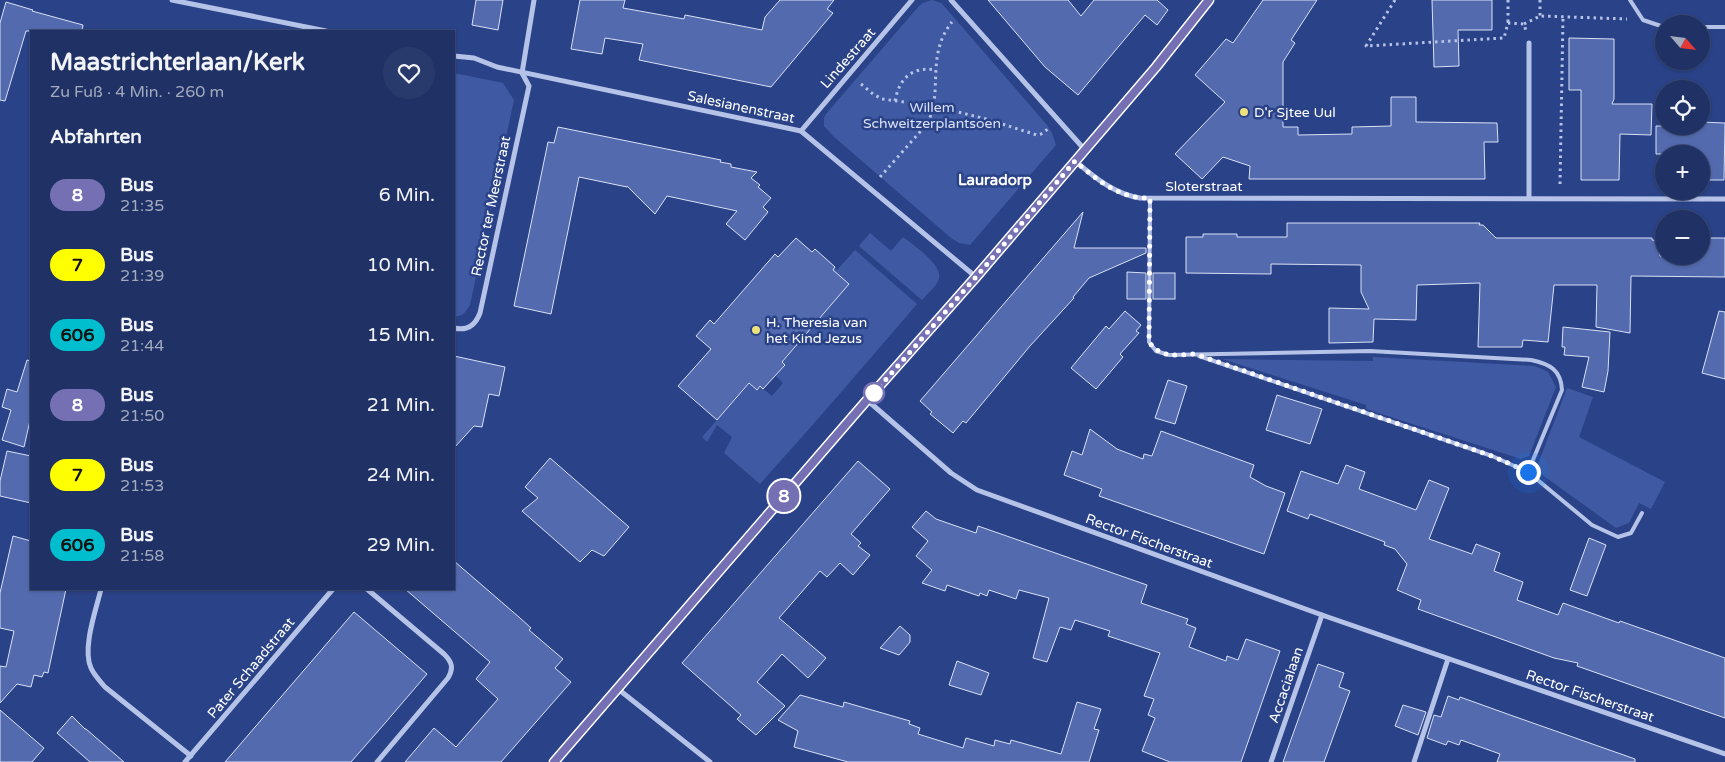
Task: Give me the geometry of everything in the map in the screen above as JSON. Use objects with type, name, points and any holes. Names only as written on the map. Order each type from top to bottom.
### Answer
[{"type":"street","points":[[172,0],[321,30]]},
{"type":"street","points":[[522,72],[534,0]]},
{"type":"street","name":"Lindestraat","points":[[801,130],[912,0]]},
{"type":"street","points":[[950,0],[1085,150]]},
{"type":"street","points":[[554,762],[976,277],[1156,67],[1209,0]]},
{"type":"street","points":[[1529,43],[1529,198]]},
{"type":"street","name":"Salesianenstraat","points":[[455,56],[474,58],[497,67],[801,130],[976,277]]},
{"type":"street","name":"Rector ter Meerstraat","points":[[455,328],[463,330],[468,328],[477,320],[480,313],[529,86],[522,72]]},
{"type":"street","name":"Sloterstraat","points":[[1075,161],[1110,188],[1128,196],[1150,198],[1725,198]]},
{"type":"street","name":"Rector Fischerstraat","points":[[867,400],[951,474],[977,490],[1322,615],[1725,754]]},
{"type":"street","points":[[101,590],[89,644],[89,662],[94,674],[105,687],[191,756]]},
{"type":"street","name":"Pater Schaadstraat","points":[[185,762],[332,590]]},
{"type":"street","points":[[368,590],[448,658],[452,665],[452,672],[448,678],[377,762]]},
{"type":"street","name":"Accacialaan","points":[[1271,762],[1322,615]]},
{"type":"street","points":[[1414,762],[1448,659]]},
{"type":"street","points":[[618,688],[710,762]]},
{"type":"lane","points":[[1630,0],[1643,20],[1655,24]]},
{"type":"lane","points":[[1710,27],[1725,27]]},
{"type":"lane","points":[[1150,198],[1149,342],[1156,352],[1169,355],[1370,351],[1542,362],[1553,368],[1561,378],[1562,390],[1528,472]]},
{"type":"lane","points":[[1195,354],[1492,456],[1528,472],[1592,525],[1618,537],[1631,533],[1642,513]]},
{"type":"path","points":[[1395,0],[1366,46],[1504,38],[1508,23],[1508,0]]},
{"type":"path","points":[[1540,0],[1540,16]]},
{"type":"path","points":[[870,188],[927,124],[934,106],[935,70],[939,47],[949,26],[962,12]]},
{"type":"path","points":[[1508,23],[1524,24],[1540,16],[1643,20]]},
{"type":"path","points":[[1559,198],[1563,17]]},
{"type":"path","points":[[1524,24],[1529,43]]},
{"type":"path","points":[[895,101],[897,92],[908,75],[920,69],[935,70]]},
{"type":"path","points":[[848,73],[882,99],[934,106],[986,119],[1037,135],[1041,134],[1057,120]]},
{"type":"green space","name":"Willem Schweitzerplantsoen","points":[[932,0],[944,6],[1047,125],[1056,145],[970,245],[959,243],[951,238],[833,136],[824,126],[826,114],[918,7]]},
{"type":"green space","points":[[455,73],[503,83],[514,100],[470,305],[464,314],[455,316]]},
{"type":"green space","points":[[870,233],[891,251],[903,237],[932,261],[939,273],[939,278],[922,300],[859,246]]},
{"type":"green space","points":[[855,250],[917,304],[760,484],[724,453],[732,437],[717,425],[707,442],[702,437],[749,384],[757,390],[761,387],[772,396],[783,383],[776,376],[785,365],[783,362],[849,284],[833,270],[835,268],[837,270]]},
{"type":"green space","points":[[1373,357],[1535,366],[1548,372],[1556,387],[1529,456],[1521,459],[1366,409],[1366,405],[1222,359],[1373,361]]},
{"type":"green space","points":[[1567,388],[1593,397],[1579,437],[1665,482],[1651,509],[1639,503],[1629,523],[1616,528],[1541,474],[1538,464]]},
{"type":"building","points":[[476,0],[503,0],[498,30],[472,25]]},
{"type":"building","points":[[580,0],[625,0],[623,8],[684,19],[685,15],[762,30],[765,17],[780,0],[834,0],[827,9],[833,13],[771,87],[639,60],[643,44],[605,38],[602,54],[571,49]]},
{"type":"building","points":[[988,0],[1068,0],[1081,16],[1094,0],[1157,0],[1168,10],[1157,25],[1145,15],[1078,95],[1045,67]]},
{"type":"building","points":[[1263,0],[1317,0],[1291,40],[1295,43],[1283,62],[1283,127],[1298,127],[1298,135],[1352,134],[1352,127],[1391,126],[1391,97],[1416,97],[1416,122],[1497,123],[1498,142],[1484,142],[1485,179],[1249,179],[1250,166],[1223,157],[1202,179],[1175,154],[1225,102],[1195,75],[1226,39],[1233,43]]},
{"type":"building","points":[[1432,0],[1492,0],[1492,30],[1458,30],[1459,66],[1434,67]]},
{"type":"building","points":[[6,2],[83,25],[82,30],[26,31],[5,101],[0,100],[0,23]]},
{"type":"building","points":[[1569,38],[1614,39],[1614,99],[1612,104],[1652,104],[1651,135],[1620,134],[1619,180],[1581,180],[1581,90],[1569,90]]},
{"type":"building","points":[[1710,122],[1725,123],[1724,180],[1710,180],[1710,145],[1656,145],[1656,135],[1710,135]]},
{"type":"building","points":[[558,127],[721,160],[720,162],[731,164],[731,167],[757,172],[751,178],[771,198],[763,207],[768,212],[745,240],[726,224],[737,211],[667,196],[655,214],[627,186],[579,177],[551,314],[514,306],[548,142],[554,143]]},
{"type":"building","points":[[1083,212],[1074,248],[1146,248],[1146,253],[1089,278],[966,423],[963,421],[953,433],[930,414],[932,412],[920,401]]},
{"type":"building","points":[[1287,223],[1480,223],[1479,225],[1483,225],[1496,238],[1652,238],[1652,240],[1655,240],[1655,265],[1710,265],[1710,238],[1725,238],[1725,277],[1631,276],[1630,333],[1596,327],[1597,285],[1554,285],[1548,342],[1523,340],[1522,347],[1478,347],[1480,283],[1417,285],[1416,320],[1374,319],[1373,342],[1329,343],[1329,308],[1369,309],[1361,292],[1361,265],[1271,264],[1271,274],[1186,273],[1186,237],[1203,237],[1203,234],[1237,234],[1237,237],[1287,237]]},
{"type":"building","name":"H. Theresia van het Kind Jezus","points":[[796,238],[812,252],[815,249],[835,267],[833,270],[849,284],[782,362],[785,365],[763,389],[760,386],[757,390],[749,383],[717,420],[678,386],[711,349],[696,336],[710,320],[714,324],[775,254],[778,257]]},
{"type":"building","points":[[1127,272],[1146,273],[1146,299],[1127,299]]},
{"type":"building","points":[[1153,273],[1175,273],[1175,299],[1153,299]]},
{"type":"building","points":[[1125,311],[1141,325],[1136,331],[1139,333],[1120,354],[1123,357],[1096,389],[1071,368],[1106,326],[1109,329]]},
{"type":"building","points":[[1719,311],[1725,312],[1725,379],[1702,373]]},
{"type":"building","points":[[1563,327],[1610,332],[1608,371],[1604,392],[1582,387],[1589,357],[1564,355],[1565,347],[1562,347]]},
{"type":"building","points":[[455,356],[505,367],[499,396],[489,394],[482,427],[474,426],[455,447]]},
{"type":"building","points":[[27,360],[30,361],[30,420],[24,447],[2,440],[11,410],[2,407],[7,389],[17,392]]},
{"type":"building","points":[[1168,380],[1187,386],[1175,424],[1155,418]]},
{"type":"building","points":[[1277,395],[1322,409],[1310,444],[1266,430]]},
{"type":"building","points":[[1090,429],[1117,449],[1143,459],[1144,454],[1152,456],[1161,431],[1254,465],[1250,477],[1266,486],[1285,493],[1264,554],[1099,496],[1102,489],[1064,475],[1072,451],[1082,455]]},
{"type":"building","points":[[7,451],[30,456],[30,503],[0,496],[0,481]]},
{"type":"building","points":[[550,458],[629,527],[604,556],[592,550],[580,562],[522,511],[538,498],[525,487]]},
{"type":"building","points":[[858,461],[890,489],[851,534],[861,543],[858,546],[870,555],[853,575],[840,563],[827,577],[820,571],[779,618],[826,658],[808,678],[782,654],[757,682],[785,706],[756,735],[737,719],[741,715],[682,663]]},
{"type":"building","points":[[1346,465],[1365,472],[1359,489],[1416,510],[1429,480],[1449,488],[1429,539],[1472,554],[1476,544],[1500,553],[1494,571],[1523,582],[1517,600],[1558,615],[1563,603],[1725,658],[1725,718],[1577,666],[1578,663],[1554,658],[1418,609],[1421,600],[1397,590],[1407,564],[1395,549],[1384,545],[1385,542],[1310,514],[1308,519],[1287,511],[1301,471],[1338,484]]},
{"type":"building","points":[[926,511],[936,519],[976,533],[978,526],[1147,585],[1141,603],[1188,619],[1186,624],[1196,628],[1189,647],[1226,661],[1227,656],[1238,660],[1246,639],[1280,651],[1241,762],[1170,762],[1142,751],[1155,718],[1148,715],[1154,699],[1144,696],[1160,653],[1108,636],[1110,631],[1075,620],[1071,630],[1060,627],[1047,662],[1033,658],[1049,598],[1019,590],[1016,599],[989,590],[987,596],[980,593],[979,596],[947,585],[945,591],[922,583],[932,570],[916,556],[928,541],[912,527]]},
{"type":"building","points":[[13,536],[30,541],[30,590],[66,590],[48,673],[44,672],[42,677],[34,675],[31,687],[17,684],[0,703],[0,666],[6,667],[14,631],[0,628],[0,593]]},
{"type":"building","points":[[1589,538],[1606,545],[1587,596],[1570,590]]},
{"type":"building","points":[[455,562],[520,618],[531,628],[529,630],[563,659],[555,668],[571,682],[501,762],[405,762],[434,728],[456,747],[498,699],[476,679],[490,662],[406,590],[455,590]]},
{"type":"building","points":[[354,612],[427,674],[386,722],[351,762],[225,762]]},
{"type":"building","points":[[900,626],[910,635],[910,642],[899,655],[880,648]]},
{"type":"building","points":[[957,661],[989,673],[981,695],[949,685]]},
{"type":"building","points":[[1318,664],[1344,673],[1339,687],[1350,691],[1324,762],[1283,762]]},
{"type":"building","points":[[800,695],[843,707],[844,702],[910,721],[909,724],[920,728],[918,734],[963,748],[966,738],[994,746],[995,740],[1010,744],[1011,740],[1061,754],[1077,702],[1101,709],[1094,729],[1099,730],[1089,762],[848,762],[794,747],[798,731],[778,720]]},
{"type":"building","points":[[1448,696],[1459,700],[1460,697],[1635,759],[1635,762],[1497,762],[1500,754],[1461,740],[1459,745],[1448,741],[1446,745],[1427,738],[1434,715],[1441,717]]},
{"type":"building","points":[[1403,705],[1426,712],[1418,735],[1395,726]]},
{"type":"building","points":[[0,710],[44,748],[32,762],[0,762]]},
{"type":"building","points":[[72,716],[124,762],[90,762],[57,733]]},
{"type":"bus line","name":"8","points":[[554,762],[1120,110],[1209,0]]},
{"type":"place","name":"D'r Sjtee Uul","points":[[1244,112]]},
{"type":"place","name":"H. Theresia van het Kind Jezus","points":[[756,330]]},
{"type":"district","name":"Lauradorp","points":[[995,180]]},
{"type":"route","points":[[874,393],[1075,161],[1110,188],[1128,196],[1150,198],[1149,342],[1156,352],[1169,355],[1195,354],[1492,456],[1528,472]]}]
